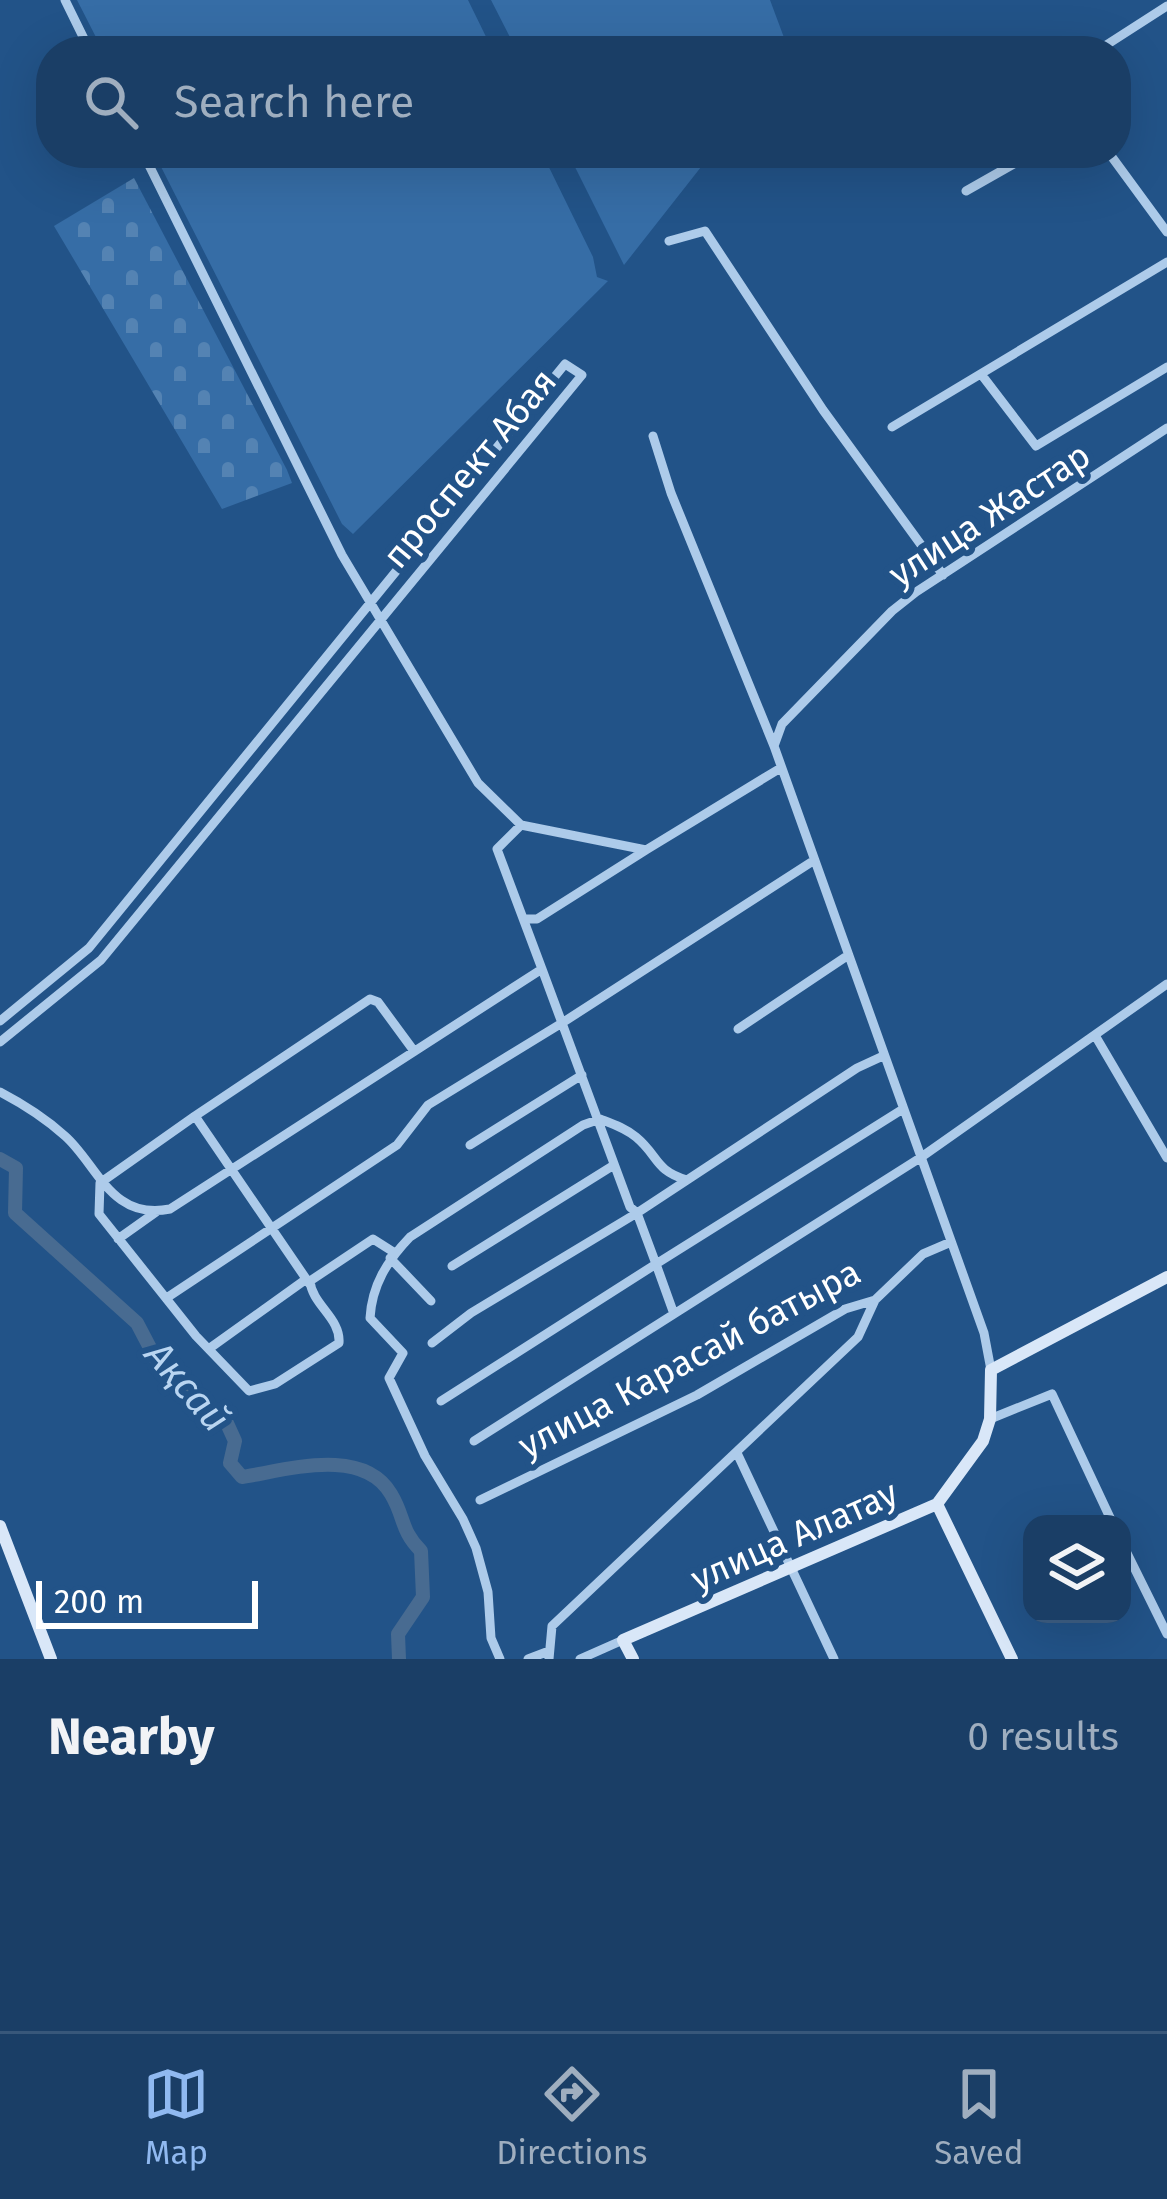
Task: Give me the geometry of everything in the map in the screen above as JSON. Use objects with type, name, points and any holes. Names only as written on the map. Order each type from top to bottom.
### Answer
[{"type":"street","points":[[65,0],[83,36]]},
{"type":"street","points":[[1120,36],[1167,6]]},
{"type":"street","points":[[150,168],[308,489],[378,619],[478,783],[521,825],[646,850]]},
{"type":"street","points":[[966,191],[1007,168]]},
{"type":"street","points":[[1120,168],[1167,232]]},
{"type":"street","points":[[669,241],[705,231],[823,410],[943,575]]},
{"type":"street","points":[[892,427],[1167,262]]},
{"type":"street","name":"проспект Абая","points":[[0,1021],[89,948],[565,364],[582,375],[101,960],[0,1042]]},
{"type":"street","points":[[981,374],[1036,446],[1167,368]]},
{"type":"street","name":"улица Жастар","points":[[774,746],[782,724],[892,611],[1167,428]]},
{"type":"street","points":[[653,436],[774,746],[984,1333],[991,1370],[989,1419],[1052,1394],[1109,1515]]},
{"type":"street","points":[[524,919],[537,919],[779,769]]},
{"type":"street","points":[[521,825],[497,849],[674,1314]]},
{"type":"street","points":[[168,1298],[397,1145],[428,1105],[813,861]]},
{"type":"street","points":[[739,1029],[847,956]]},
{"type":"street","points":[[118,1239],[542,969]]},
{"type":"street","points":[[474,1441],[920,1158],[1167,984]]},
{"type":"street","points":[[100,1183],[370,999],[378,1002],[414,1051]]},
{"type":"street","points":[[1096,1037],[1167,1158]]},
{"type":"street","points":[[432,1342],[857,1068],[884,1056]]},
{"type":"street","points":[[470,1145],[583,1075]]},
{"type":"street","points":[[0,1092],[69,1139],[100,1183],[129,1203],[156,1212]]},
{"type":"street","points":[[441,1402],[903,1109]]},
{"type":"street","points":[[100,1183],[99,1214],[249,1391],[302,1370],[339,1342],[340,1332],[195,1116]]},
{"type":"street","points":[[500,1659],[491,1638],[483,1567],[389,1378],[403,1357],[401,1348],[370,1318],[372,1295],[392,1255],[410,1237],[583,1125],[600,1119],[640,1139],[664,1173],[687,1180]]},
{"type":"street","points":[[452,1266],[614,1165]]},
{"type":"street","points":[[210,1348],[373,1239],[431,1301]]},
{"type":"street","name":"улица Карасай батыра","points":[[480,1500],[697,1394],[845,1309],[875,1300],[923,1255],[951,1242]]},
{"type":"street","points":[[991,1370],[1167,1277]]},
{"type":"street","points":[[528,1659],[549,1655],[552,1626],[858,1337],[875,1300]]},
{"type":"street","name":"улица Алатау","points":[[580,1659],[938,1504],[983,1441],[989,1419]]},
{"type":"street","points":[[737,1453],[834,1659]]},
{"type":"street","points":[[938,1504],[1012,1659]]},
{"type":"street","points":[[0,1526],[51,1659]]},
{"type":"street","points":[[1131,1561],[1167,1634]]},
{"type":"street","points":[[623,1640],[633,1659]]},
{"type":"green space","points":[[77,0],[468,0],[486,36],[95,36]]},
{"type":"green space","points":[[491,0],[770,0],[783,36],[509,36]]},
{"type":"green space","points":[[162,168],[549,168],[593,257],[597,277],[608,281],[353,534],[342,524]]},
{"type":"green space","points":[[576,168],[700,168],[624,265]]},
{"type":"green space","points":[[134,178],[292,483],[222,509],[54,226]]},
{"type":"waterway","name":"Ақсай","points":[[0,1159],[16,1168],[15,1213],[137,1323],[159,1365],[204,1411],[225,1419],[235,1441],[230,1463],[242,1477],[343,1466],[378,1479],[391,1494],[409,1536],[421,1551],[423,1597],[398,1634],[399,1659]]}]
